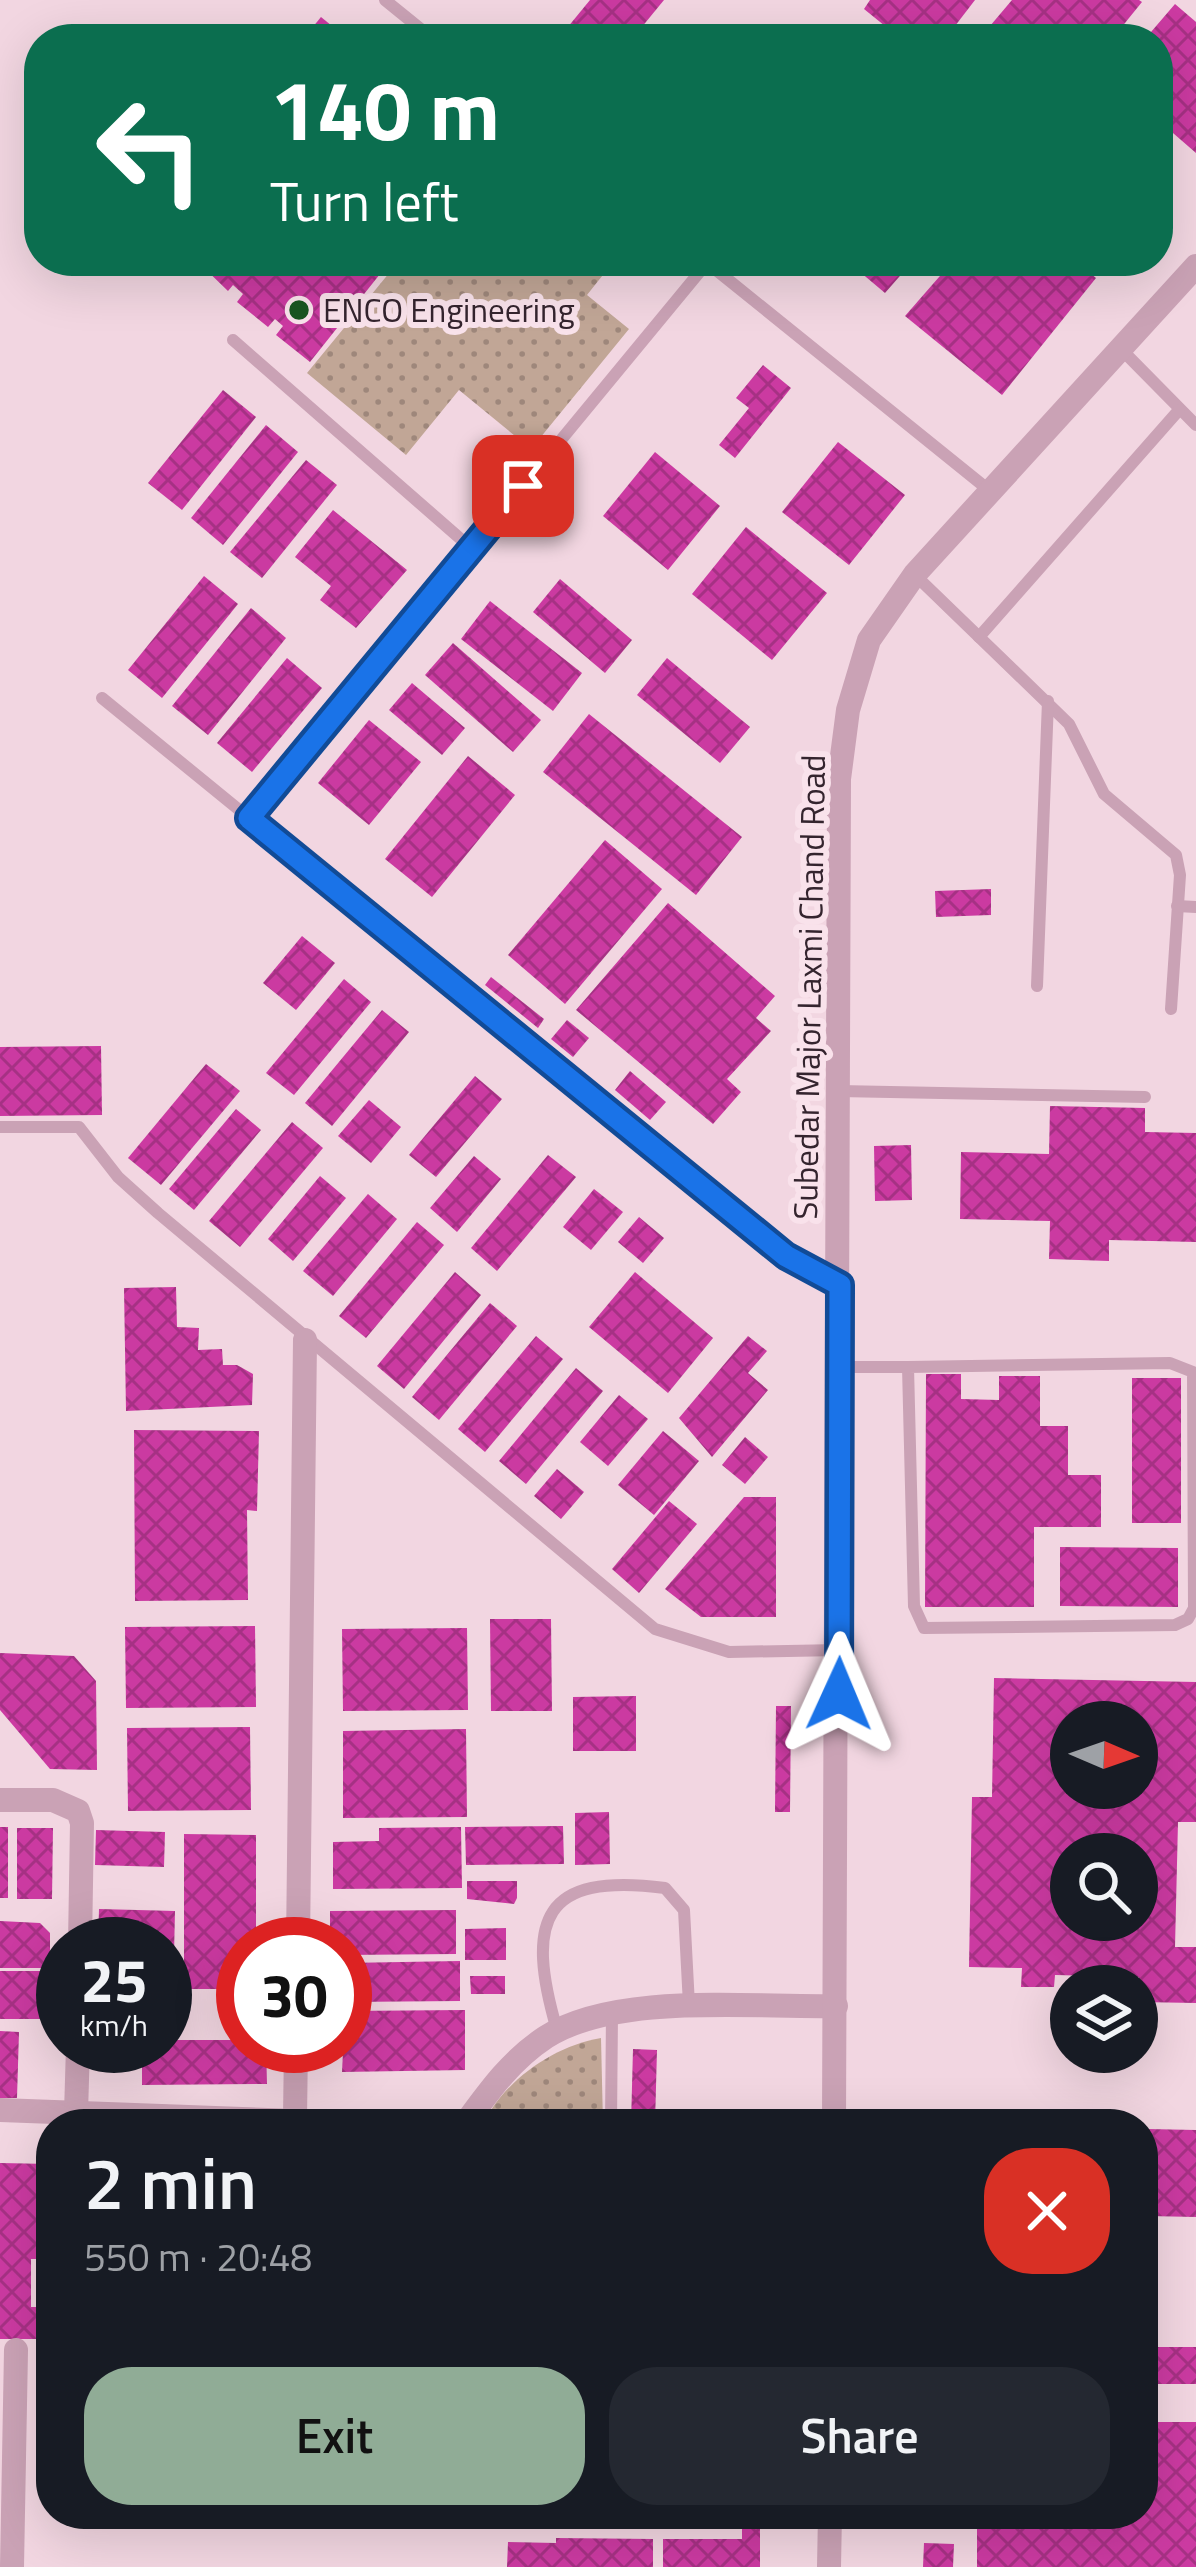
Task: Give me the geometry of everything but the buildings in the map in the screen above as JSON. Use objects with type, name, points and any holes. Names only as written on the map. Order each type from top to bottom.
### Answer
[{"type":"street","name":"Subedar Major Laxmi Chand Road","points":[[834,2109],[840,1650],[839,779],[848,710],[869,640],[915,574],[1196,266]]},
{"type":"street","points":[[298,1917],[305,1340]]},
{"type":"street","points":[[0,1800],[53,1800],[78,1811],[82,1823],[80,1917]]},
{"type":"street","points":[[476,2109],[505,2069],[558,2031],[611,2013],[836,2006]]},
{"type":"street","points":[[76,2109],[77,2073]]},
{"type":"street","points":[[296,2073],[296,2109]]},
{"type":"street","points":[[0,2110],[36,2111]]},
{"type":"street","points":[[12,2567],[16,2350]]},
{"type":"street","points":[[829,2567],[830,2529]]},
{"type":"lane","points":[[386,0],[415,24]]},
{"type":"lane","points":[[249,818],[694,276]]},
{"type":"lane","points":[[723,276],[991,492]]},
{"type":"lane","points":[[233,340],[471,548]]},
{"type":"lane","points":[[1121,349],[1196,425]]},
{"type":"lane","points":[[979,637],[1179,410]]},
{"type":"lane","points":[[915,574],[1069,724],[1104,794],[1176,855],[1178,906],[1171,1009]]},
{"type":"lane","points":[[102,698],[786,1256],[840,1285]]},
{"type":"lane","points":[[1037,986],[1048,701]]},
{"type":"lane","points":[[1178,906],[1196,907]]},
{"type":"lane","points":[[839,1091],[1145,1097]]},
{"type":"lane","points":[[0,1127],[79,1126],[118,1177],[305,1340],[655,1629],[730,1652],[840,1650]]},
{"type":"lane","points":[[840,1367],[1170,1364],[1193,1372],[1195,1608],[1188,1619],[1175,1625],[924,1628],[914,1606],[908,1367]]},
{"type":"lane","points":[[558,2031],[548,1998],[546,1924],[551,1907],[568,1893],[626,1882],[665,1888],[684,1910],[689,2009]]},
{"type":"lane","points":[[611,2013],[611,2109]]},
{"type":"shaded area","points":[[387,276],[602,276],[587,295],[629,329],[531,449],[459,390],[406,455],[307,373]]},
{"type":"shaded area","points":[[601,2038],[603,2109],[491,2109],[532,2068]]},
{"type":"place","name":"ENCO Engineering","points":[[299,310]]},
{"type":"route","points":[[523,486],[249,818],[786,1256],[840,1285],[839,1694]]}]
